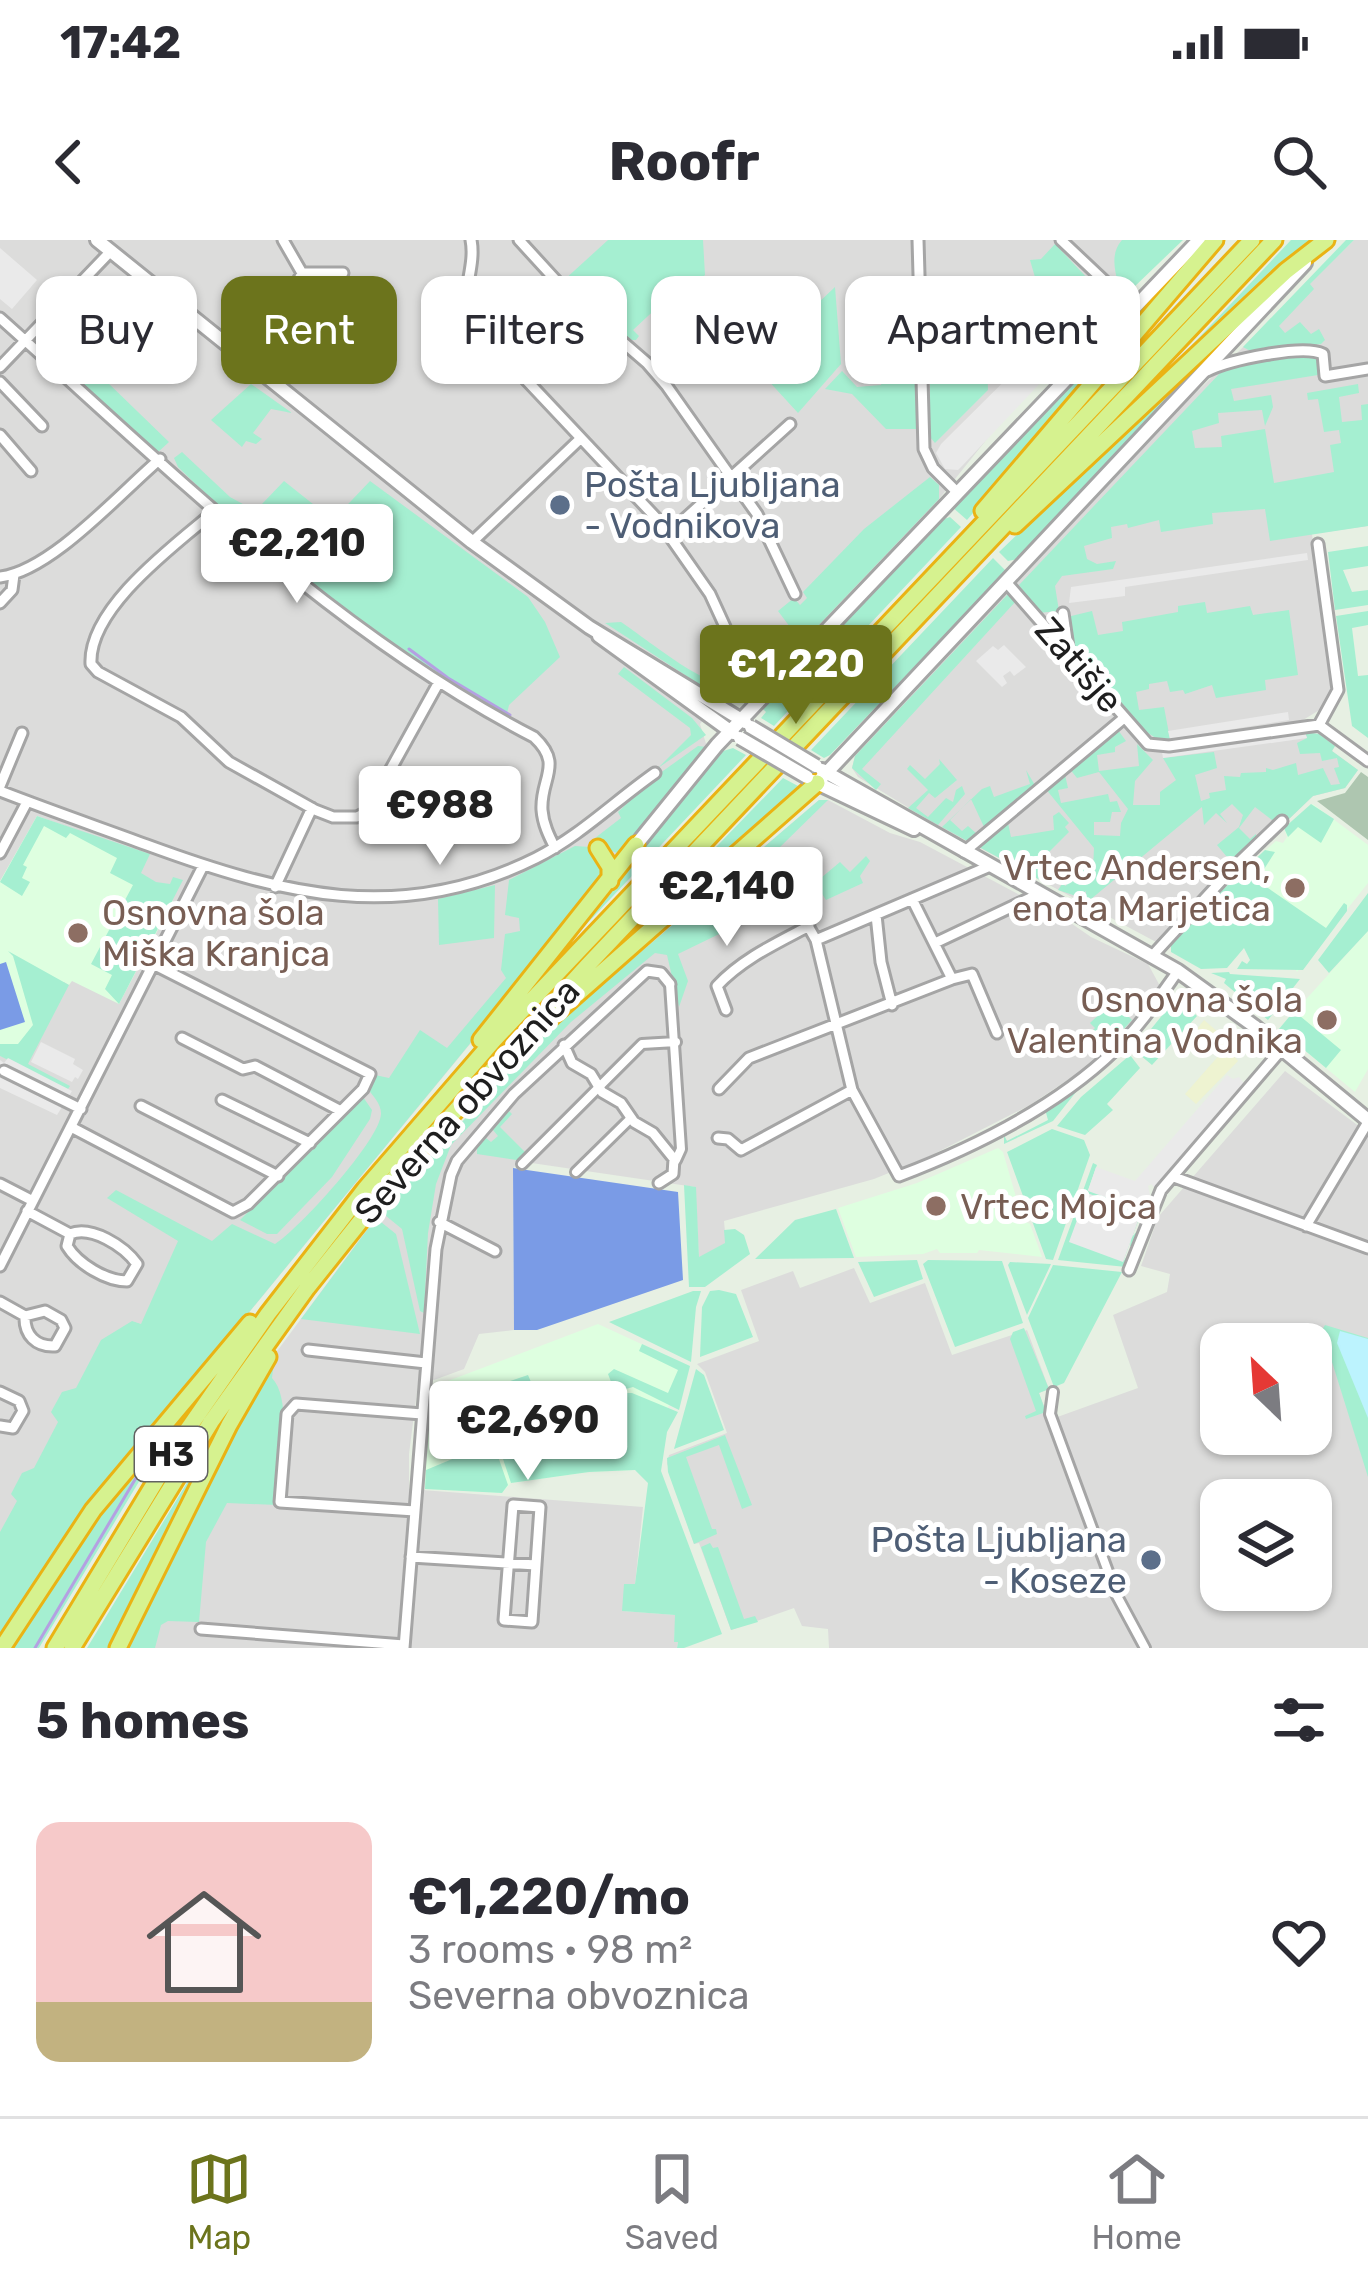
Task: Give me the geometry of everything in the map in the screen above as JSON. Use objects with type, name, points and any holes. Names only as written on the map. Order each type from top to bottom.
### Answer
[{"type":"highway","points":[[943,567],[963,533],[1215,240]]},
{"type":"highway","name":"Severna obvoznica","points":[[55,1648],[183,1436],[301,1269],[943,567],[1252,240]]},
{"type":"highway","name":"Severna obvoznica","points":[[71,1648],[190,1453],[307,1288],[465,1085],[1274,240]]},
{"type":"highway","points":[[975,556],[1025,517],[1286,271],[1326,240]]},
{"type":"highway","points":[[465,1085],[817,775]]},
{"type":"highway","points":[[465,1085],[478,1045],[636,845]]},
{"type":"highway","points":[[598,848],[610,867],[610,881]]},
{"type":"highway","points":[[2,1648],[104,1496],[277,1288],[301,1269]]},
{"type":"highway","points":[[118,1648],[230,1424],[297,1316],[307,1288]]},
{"type":"street","points":[[97,240],[116,246],[221,340]]},
{"type":"street","points":[[283,240],[302,273]]},
{"type":"street","points":[[471,240],[464,297],[467,316],[668,534],[716,605],[745,682]]},
{"type":"street","points":[[519,240],[646,363],[732,478],[770,537],[795,594]]},
{"type":"street","points":[[918,240],[924,449],[933,468],[958,493]]},
{"type":"street","points":[[1061,240],[1099,276]]},
{"type":"street","points":[[1140,301],[1199,240]]},
{"type":"street","points":[[817,775],[1006,582],[1326,240]]},
{"type":"street","points":[[0,368],[116,246]]},
{"type":"street","points":[[302,273],[343,273]]},
{"type":"street","points":[[0,317],[215,511],[296,577],[439,682],[546,748],[549,775],[542,816],[555,848]]},
{"type":"street","points":[[1240,333],[1243,350],[1255,358]]},
{"type":"street","points":[[1204,372],[1255,358],[1318,350],[1323,354],[1325,376],[1368,369]]},
{"type":"street","points":[[0,382],[42,426]]},
{"type":"street","points":[[272,384],[472,542],[589,627],[746,723],[817,775]]},
{"type":"street","points":[[578,833],[598,848],[617,854],[636,845],[1061,384]]},
{"type":"street","points":[[668,534],[790,424]]},
{"type":"street","points":[[0,435],[31,471]]},
{"type":"street","points":[[472,542],[579,440]]},
{"type":"street","points":[[0,577],[48,559],[160,459]]},
{"type":"street","points":[[215,511],[126,587],[93,646],[91,664],[181,717],[229,762],[333,817],[367,812],[439,682]]},
{"type":"street","points":[[1318,544],[1338,690],[1319,725],[1368,761]]},
{"type":"street","points":[[0,603],[12,590],[14,575]]},
{"type":"street","name":"Zatišje","points":[[1006,582],[1154,747],[1319,725]]},
{"type":"street","points":[[1063,613],[1069,654]]},
{"type":"street","points":[[589,627],[608,646],[735,735],[1153,955],[1282,1049],[1368,1121],[1306,1226]]},
{"type":"street","points":[[964,852],[1124,718]]},
{"type":"street","points":[[22,733],[0,789],[203,866],[275,887],[368,900],[451,890],[503,873],[578,833],[656,773]]},
{"type":"street","points":[[0,853],[27,802]]},
{"type":"street","points":[[275,887],[313,808]]},
{"type":"street","points":[[1153,955],[1282,821]]},
{"type":"street","points":[[0,1266],[203,866]]},
{"type":"street","points":[[816,940],[990,866]]},
{"type":"street","points":[[935,944],[1041,893]]},
{"type":"street","points":[[792,898],[816,940],[852,1090],[899,1176],[1011,1123],[1072,1086],[1139,1025],[1178,970]]},
{"type":"street","points":[[913,899],[952,980]]},
{"type":"street","points":[[876,915],[892,1005]]},
{"type":"street","points":[[726,1010],[717,986],[758,953],[809,926]]},
{"type":"street","points":[[71,1127],[230,1212],[243,1208],[278,1176],[363,1089],[370,1074],[155,965]]},
{"type":"street","points":[[201,1629],[404,1646],[439,1222],[457,1161],[514,1094],[647,970],[662,973],[670,984],[676,1042],[681,1149],[673,1174],[659,1184]]},
{"type":"street","points":[[719,1089],[749,1058],[972,974],[997,1033]]},
{"type":"street","points":[[182,1038],[243,1070],[255,1066],[341,1111]]},
{"type":"street","points":[[522,1164],[642,1044],[676,1042]]},
{"type":"street","points":[[564,1045],[572,1063],[591,1074],[599,1088],[653,1133],[675,1162]]},
{"type":"street","points":[[1129,1270],[1155,1200],[1282,1049]]},
{"type":"street","points":[[4,1071],[81,1109]]},
{"type":"street","points":[[718,1138],[728,1139],[741,1150],[852,1090]]},
{"type":"street","points":[[222,1100],[310,1143]]},
{"type":"street","points":[[141,1106],[278,1176]]},
{"type":"street","points":[[576,1172],[631,1118]]},
{"type":"street","points":[[1174,1177],[1368,1248]]},
{"type":"street","points":[[0,1184],[70,1234]]},
{"type":"street","points":[[439,1222],[496,1251]]},
{"type":"street","points":[[84,1229],[132,1256],[137,1264],[134,1273],[118,1282],[78,1260],[67,1246],[70,1234],[84,1229]]},
{"type":"street","points":[[0,1302],[26,1316],[45,1311],[61,1320],[62,1338],[46,1347],[30,1338],[26,1316]]},
{"type":"street","points":[[308,1350],[426,1363]]},
{"type":"street","points":[[0,1392],[19,1402],[23,1411],[14,1428],[0,1426]]},
{"type":"street","points":[[1053,1392],[1050,1414],[1117,1596],[1145,1648]]},
{"type":"street","points":[[415,1511],[280,1502],[287,1414],[296,1404],[422,1414]]},
{"type":"street","points":[[513,1505],[540,1507],[532,1622],[504,1620],[508,1563],[513,1505]]},
{"type":"street","points":[[411,1557],[536,1565]]},
{"type":"shaded area","points":[[0,240],[1146,240],[1117,276],[845,276],[845,384],[1031,384],[939,499],[759,688],[738,702],[721,699],[700,724],[707,747],[704,753],[601,885],[60,1542],[20,1608],[0,1624]]},
{"type":"shaded area","points":[[608,240],[703,240],[704,276],[651,276],[651,313],[633,330],[639,336],[636,340],[627,340],[627,276],[568,276]]},
{"type":"shaded area","points":[[1122,240],[1183,240],[1140,281],[1140,276],[1116,276]]},
{"type":"shaded area","points":[[1204,240],[1209,240],[1140,320],[1140,307]]},
{"type":"shaded area","points":[[1291,240],[1310,240],[1126,415]]},
{"type":"shaded area","points":[[1346,240],[1354,240],[1310,284],[1314,289],[1279,326],[1285,333],[1300,322],[1311,334],[1319,329],[1325,340],[1254,353],[1243,347]]},
{"type":"shaded area","points":[[1354,240],[1368,240],[1368,526],[1312,534],[1332,687],[1321,709],[1303,720],[1305,731],[1319,734],[1335,746],[1332,751],[1358,770],[1345,788],[1313,796],[1289,819],[1284,815],[1158,943],[937,825],[858,777],[852,768],[855,756],[1182,406]]},
{"type":"shaded area","points":[[1055,244],[1085,276],[1035,276],[1030,260],[1041,259]]},
{"type":"shaded area","points":[[0,248],[36,281],[12,309],[0,299]]},
{"type":"shaded area","points":[[1277,286],[1018,559],[1008,561],[999,552]]},
{"type":"shaded area","points":[[835,287],[841,364],[798,413],[771,384],[821,384],[821,300]]},
{"type":"shaded area","points":[[1317,356],[1318,375],[1231,389],[1234,401],[1271,395],[1273,407],[1265,426],[1262,410],[1218,413],[1219,423],[1192,431],[1195,448],[1222,447],[1221,436],[1265,429],[1274,483],[1334,472],[1330,445],[1341,443],[1339,430],[1324,432],[1318,399],[1308,400],[1307,393],[1358,384],[1359,393],[1339,397],[1342,422],[1362,420],[1361,405],[1368,404],[1368,526],[1270,541],[1265,509],[1212,513],[1213,524],[1161,532],[1159,520],[1111,527],[1112,538],[1084,546],[1087,559],[1097,564],[1116,561],[1113,569],[1062,576],[1055,586],[1059,611],[1038,613],[1019,585],[1222,371],[1251,362]]},
{"type":"shaded area","points":[[842,371],[845,384],[857,387],[916,384],[918,429],[886,429],[852,394],[825,389]]},
{"type":"shaded area","points":[[79,384],[109,384],[169,442],[157,453]]},
{"type":"shaded area","points":[[251,384],[292,413],[271,409],[253,433],[262,439],[256,444],[246,441],[242,447],[211,420]]},
{"type":"shaded area","points":[[930,384],[988,384],[988,390],[935,443],[930,437]]},
{"type":"shaded area","points":[[1001,384],[1039,384],[958,470],[945,469],[936,453]]},
{"type":"shaded area","points":[[1067,384],[1085,384],[967,520],[951,506]]},
{"type":"shaded area","points":[[182,452],[230,497],[252,509],[284,481],[333,520],[370,481],[528,597],[560,657],[509,705],[505,722],[294,571],[178,467],[174,458]]},
{"type":"shaded area","points":[[930,477],[939,485],[939,499],[754,693],[749,685],[785,647],[780,640],[790,627],[778,611],[794,598],[800,605],[807,598],[803,592],[864,529]]},
{"type":"shaded area","points":[[950,517],[961,527],[774,726],[761,718],[766,712],[762,708],[941,520]]},
{"type":"shaded area","points":[[1368,546],[1368,566],[1343,570],[1352,592],[1368,590],[1368,605],[1335,610],[1328,552]]},
{"type":"shaded area","points":[[1307,553],[1308,560],[1125,587],[1125,596],[1069,603],[1071,587]]},
{"type":"shaded area","points":[[993,558],[1006,571],[830,755],[824,758],[811,750]]},
{"type":"shaded area","points":[[1008,594],[1017,600],[862,769],[881,784],[876,790],[852,768],[855,756]]},
{"type":"shaded area","points":[[1205,602],[1207,613],[1250,606],[1253,615],[1289,610],[1298,675],[1265,680],[1266,690],[1216,698],[1212,685],[1185,694],[1183,690],[1170,692],[1167,681],[1149,684],[1149,689],[1136,692],[1139,710],[1164,707],[1170,739],[1159,740],[1140,728],[1074,652],[1067,617],[1092,611],[1098,635],[1123,631],[1122,622]]},
{"type":"shaded area","points":[[1368,611],[1368,625],[1352,628],[1358,676],[1368,675],[1368,738],[1352,726],[1336,616]]},
{"type":"shaded area","points":[[621,622],[698,675],[744,687],[749,697],[725,701],[605,623]]},
{"type":"shaded area","points":[[1004,645],[1026,667],[1014,676],[1010,671],[1003,676],[1007,683],[1002,687],[976,661],[993,646],[998,650]]},
{"type":"shaded area","points":[[624,667],[692,718],[706,735],[658,768],[691,735],[690,728],[618,674]]},
{"type":"shaded area","points":[[1288,712],[1289,720],[1170,739],[1168,731]]},
{"type":"shaded area","points":[[1118,730],[1126,741],[1115,752],[1097,755],[1099,771],[1139,766],[1137,744],[1153,760],[1135,781],[1133,805],[1160,805],[1160,792],[1176,780],[1163,758],[1214,752],[1217,768],[1195,775],[1201,801],[1210,798],[1209,793],[1226,790],[1224,776],[1240,777],[1241,773],[1296,763],[1298,775],[1323,768],[1331,785],[1340,784],[1334,768],[1339,767],[1337,758],[1322,761],[1320,753],[1300,754],[1297,743],[1307,738],[1305,732],[1319,734],[1335,746],[1332,751],[1358,770],[1345,788],[1313,796],[1289,819],[1284,815],[1276,823],[1255,807],[1239,828],[1250,839],[1256,834],[1256,841],[1232,863],[1217,845],[1239,827],[1243,815],[1232,804],[1220,814],[1227,823],[1216,813],[1204,825],[1202,807],[1085,904],[1086,891],[1079,897],[1058,890],[1066,886],[1072,868],[1093,869],[1094,848],[1045,788],[1065,775],[1068,788],[1058,790],[1061,803],[1108,794],[1121,812],[1112,812],[1110,822],[1094,822],[1094,835],[1120,836],[1128,809],[1099,772],[1077,778],[1069,768]]},
{"type":"shaded area","points":[[1305,732],[1307,738],[1163,758],[1162,752]]},
{"type":"shaded area","points":[[698,746],[707,747],[629,847],[617,853],[601,847],[595,838],[621,818],[618,812]]},
{"type":"shaded area","points":[[733,748],[746,755],[577,930],[720,752]]},
{"type":"shaded area","points":[[939,759],[957,780],[935,798],[929,793],[916,808],[928,817],[946,798],[953,802],[962,786],[965,794],[938,825],[908,808],[928,790],[907,769],[910,765],[925,779],[940,764]]},
{"type":"shaded area","points":[[1026,770],[1036,787],[985,829],[971,799],[990,786],[994,797],[1030,784]]},
{"type":"shaded area","points":[[1361,772],[1368,777],[1368,840],[1317,801],[1345,793]]},
{"type":"shaded area","points":[[783,778],[798,786],[626,940]]},
{"type":"shaded area","points":[[819,800],[920,842],[1148,964],[1160,986],[1119,1037],[1087,1067],[1030,1105],[874,1179],[724,1221],[726,1243],[699,1258],[695,1187],[518,1161],[513,1169],[514,1330],[479,1334],[464,1369],[434,1380],[419,1376],[409,1489],[643,1507],[635,1585],[623,1611],[676,1615],[677,1648],[127,1648],[275,1354],[385,1205],[539,1039]]},
{"type":"shaded area","points":[[819,800],[828,800],[779,848],[791,862],[780,873],[769,863],[762,882],[750,892],[759,905],[780,891],[774,880],[789,900],[678,954],[688,981],[679,1007],[667,955],[655,953],[571,1022],[451,1145],[436,1184],[424,1313],[420,1311],[402,1229],[380,1211],[539,1039]]},
{"type":"shaded area","points":[[1311,804],[1334,819],[1321,843],[1298,827],[1288,837],[1284,828]]},
{"type":"shaded area","name":"Vrtec Andersen, enota Marjetica","points":[[1313,804],[1368,845],[1368,883],[1297,972],[1239,874],[1276,841],[1283,843],[1284,828]]},
{"type":"shaded area","points":[[962,808],[950,820],[962,831],[968,826],[978,835],[969,842],[942,827]]},
{"type":"shaded area","points":[[1059,812],[1069,823],[1065,827],[1069,832],[1048,853],[1040,880],[979,847],[1008,823],[1011,837],[1054,830],[1053,816]]},
{"type":"shaded area","name":"Osnovna šola Miška Kranjca","points":[[37,816],[137,851],[126,877],[173,901],[119,1004],[72,981],[64,982],[20,1060],[0,1056],[0,881]]},
{"type":"shaded area","points":[[37,816],[150,854],[141,873],[156,882],[170,884],[173,877],[183,880],[119,1004],[105,989],[112,975],[91,964],[133,885],[110,873],[117,858],[70,833],[66,838],[44,826],[23,865],[27,867],[22,878],[30,882],[22,896],[0,882]]},
{"type":"shaded area","points":[[575,846],[590,847],[600,857],[607,877],[60,1542],[0,1638],[0,1532],[17,1501],[11,1494],[22,1473],[34,1468],[58,1422],[51,1412],[62,1392],[76,1388],[101,1340],[132,1321],[141,1324],[178,1241],[107,1198],[116,1190],[212,1241],[232,1224],[275,1244],[319,1203],[368,1142],[381,1113],[368,1089],[375,1075],[389,1078],[420,1030],[447,1048],[506,978],[501,970],[505,934],[520,931],[519,918],[505,915],[509,880]]},
{"type":"shaded area","points":[[1265,850],[1275,852],[1259,877],[1267,882],[1265,886],[1326,928],[1347,905],[1303,970],[1237,969],[1242,961],[1250,960],[1244,948],[1227,968],[1201,969],[1171,952],[1171,945],[1213,899]]},
{"type":"shaded area","points":[[866,856],[870,861],[860,876],[863,883],[826,900],[815,883],[840,862],[850,872]]},
{"type":"shaded area","points":[[495,885],[494,938],[439,945],[438,899]]},
{"type":"shaded area","points":[[1368,893],[1368,931],[1329,973],[1318,960]]},
{"type":"shaded area","name":"Osnovna šola Valentina Vodnika","points":[[1368,931],[1368,1069],[1355,1092],[1279,1029]]},
{"type":"shaded area","points":[[8,951],[69,985],[28,1064],[70,1086],[68,1089],[0,1056],[0,1044],[18,1044],[33,1025]]},
{"type":"shaded area","points":[[6,962],[25,1022],[0,1030],[0,964]]},
{"type":"shaded area","points":[[1211,973],[1300,979],[1268,1020],[1224,983],[1226,979]]},
{"type":"shaded area","points":[[1170,992],[1130,1046],[1076,1092],[1053,1121],[1004,1144],[1004,1135],[1007,1141],[1048,1120],[1045,1109],[1123,1048]]},
{"type":"shaded area","points":[[1177,997],[1197,1016],[1152,1065],[1134,1050]]},
{"type":"shaded area","points":[[1113,1001],[1132,1020],[1097,1058],[1082,1041],[1095,1028],[1090,1023]]},
{"type":"shaded area","points":[[1294,1011],[1341,1050],[1326,1068],[1279,1029]]},
{"type":"shaded area","points":[[1204,1020],[1239,1050],[1234,1056],[1238,1061],[1196,1104],[1185,1094],[1221,1053],[1196,1030]]},
{"type":"shaded area","points":[[41,1042],[75,1059],[73,1064],[83,1070],[78,1079],[72,1082],[31,1062]]},
{"type":"shaded area","points":[[1130,1055],[1140,1068],[1107,1104],[1113,1110],[1085,1135],[1057,1126],[1081,1097]]},
{"type":"shaded area","points":[[8,1058],[72,1091],[57,1115],[0,1088],[0,1060],[4,1063]]},
{"type":"shaded area","points":[[1285,1071],[1368,1133],[1368,1648],[829,1648],[828,1629],[802,1626],[794,1608],[731,1630],[699,1543],[694,1544],[667,1463],[669,1455],[727,1433],[705,1372],[697,1364],[759,1341],[741,1290],[793,1271],[800,1288],[854,1268],[870,1303],[925,1283],[952,1355],[1027,1330],[1049,1389],[1039,1393],[1049,1420],[1138,1388],[1113,1315],[1167,1292],[1170,1274],[1141,1266],[1158,1217]]},
{"type":"shaded area","points":[[1227,1075],[1239,1077],[1247,1087],[1156,1189],[1148,1186],[1150,1195],[1138,1209],[1088,1191],[1096,1167],[1135,1181]]},
{"type":"shaded area","points":[[363,1097],[372,1110],[370,1119],[332,1177],[277,1234],[240,1220]]},
{"type":"shaded area","points":[[509,1111],[512,1114],[500,1127],[528,1155],[523,1161],[477,1154],[486,1138],[491,1142],[498,1136],[493,1130]]},
{"type":"shaded area","points":[[1052,1129],[1084,1140],[1090,1155],[1053,1260],[1046,1259],[1007,1152]]},
{"type":"shaded area","name":"Vrtec Mojca","points":[[998,1148],[1042,1257],[979,1250],[940,1253],[937,1249],[856,1257],[838,1208],[917,1183]]},
{"type":"shaded area","points":[[1093,1163],[1097,1165],[1088,1190],[1138,1208],[1142,1202],[1148,1206],[1132,1237],[1138,1230],[1123,1262],[1127,1256],[1126,1267],[1058,1260]]},
{"type":"shaded area","points":[[513,1168],[678,1192],[683,1280],[537,1330],[514,1330]]},
{"type":"shaded area","points":[[684,1185],[696,1187],[699,1257],[725,1243],[724,1230],[735,1229],[744,1235],[750,1254],[705,1287],[689,1287]]},
{"type":"shaded area","points":[[1087,1193],[1141,1213],[1123,1262],[1069,1242]]},
{"type":"shaded area","points":[[836,1209],[854,1258],[755,1259],[795,1220]]},
{"type":"shaded area","points":[[376,1218],[396,1234],[420,1334],[301,1319]]},
{"type":"shaded area","points":[[917,1260],[923,1279],[874,1297],[858,1262]]},
{"type":"shaded area","points":[[928,1260],[1002,1261],[1023,1323],[955,1347],[923,1264]]},
{"type":"shaded area","points":[[1051,1264],[1027,1315],[1008,1265]]},
{"type":"shaded area","points":[[1053,1265],[1122,1272],[1064,1383],[1054,1387],[1028,1318]]},
{"type":"shaded area","points":[[701,1291],[691,1362],[609,1322]]},
{"type":"shaded area","points":[[710,1291],[736,1294],[753,1337],[700,1357],[702,1307]]},
{"type":"shaded area","points":[[598,1324],[689,1366],[636,1470],[511,1483],[502,1493],[425,1489],[432,1387]]},
{"type":"shaded area","points":[[1332,1327],[1368,1338],[1368,1477],[1332,1362]]},
{"type":"shaded area","points":[[1024,1328],[1049,1389],[1039,1393],[1046,1412],[1026,1419],[1036,1411],[1010,1339],[1013,1332]]},
{"type":"shaded area","points":[[1340,1331],[1368,1339],[1368,1418],[1337,1343]]},
{"type":"shaded area","points":[[642,1344],[690,1366],[679,1410],[633,1387],[615,1392],[608,1374],[614,1369],[668,1393],[678,1370],[639,1351]]},
{"type":"shaded area","points":[[275,1354],[272,1378],[279,1389],[284,1420],[277,1505],[227,1503],[206,1542],[199,1622],[168,1621],[161,1625],[155,1648],[127,1648],[240,1416]]},
{"type":"shaded area","points":[[696,1369],[704,1375],[724,1430],[674,1449]]},
{"type":"shaded area","points":[[528,1375],[531,1382],[470,1405],[481,1434],[610,1387],[611,1392],[476,1442],[466,1400]]},
{"type":"shaded area","points":[[625,1393],[678,1412],[667,1432],[661,1471],[722,1634],[684,1648],[677,1648],[674,1642],[675,1615],[622,1611],[624,1584],[635,1584],[648,1483],[635,1470],[511,1483],[497,1441]]},
{"type":"shaded area","points":[[445,1402],[464,1405],[463,1430],[459,1449],[435,1458],[439,1406]]},
{"type":"shaded area","points":[[182,1410],[39,1648],[9,1648],[98,1511]]},
{"type":"shaded area","points":[[725,1435],[752,1505],[742,1509],[719,1445],[686,1457],[717,1534],[694,1544],[667,1458]]},
{"type":"shaded area","points":[[493,1442],[508,1485],[502,1493],[425,1489],[426,1470]]},
{"type":"shaded area","points":[[208,1448],[112,1648],[87,1648]]},
{"type":"shaded area","points":[[710,1543],[718,1547],[744,1619],[755,1616],[758,1622],[731,1630],[701,1547]]},
{"type":"waterway","points":[[409,649],[510,715]]},
{"type":"waterway","points":[[35,1648],[152,1451]]},
{"type":"place","name":"Pošta Ljubljana - Vodnikova","points":[[560,505]]},
{"type":"place","name":"Vrtec Andersen, enota Marjetica","points":[[1295,888]]},
{"type":"place","name":"Osnovna šola Miška Kranjca","points":[[78,933]]},
{"type":"place","name":"Osnovna šola Valentina Vodnika","points":[[1327,1020]]},
{"type":"place","name":"Vrtec Mojca","points":[[936,1206]]},
{"type":"place","name":"Pošta Ljubljana - Koseze","points":[[1151,1560]]}]
